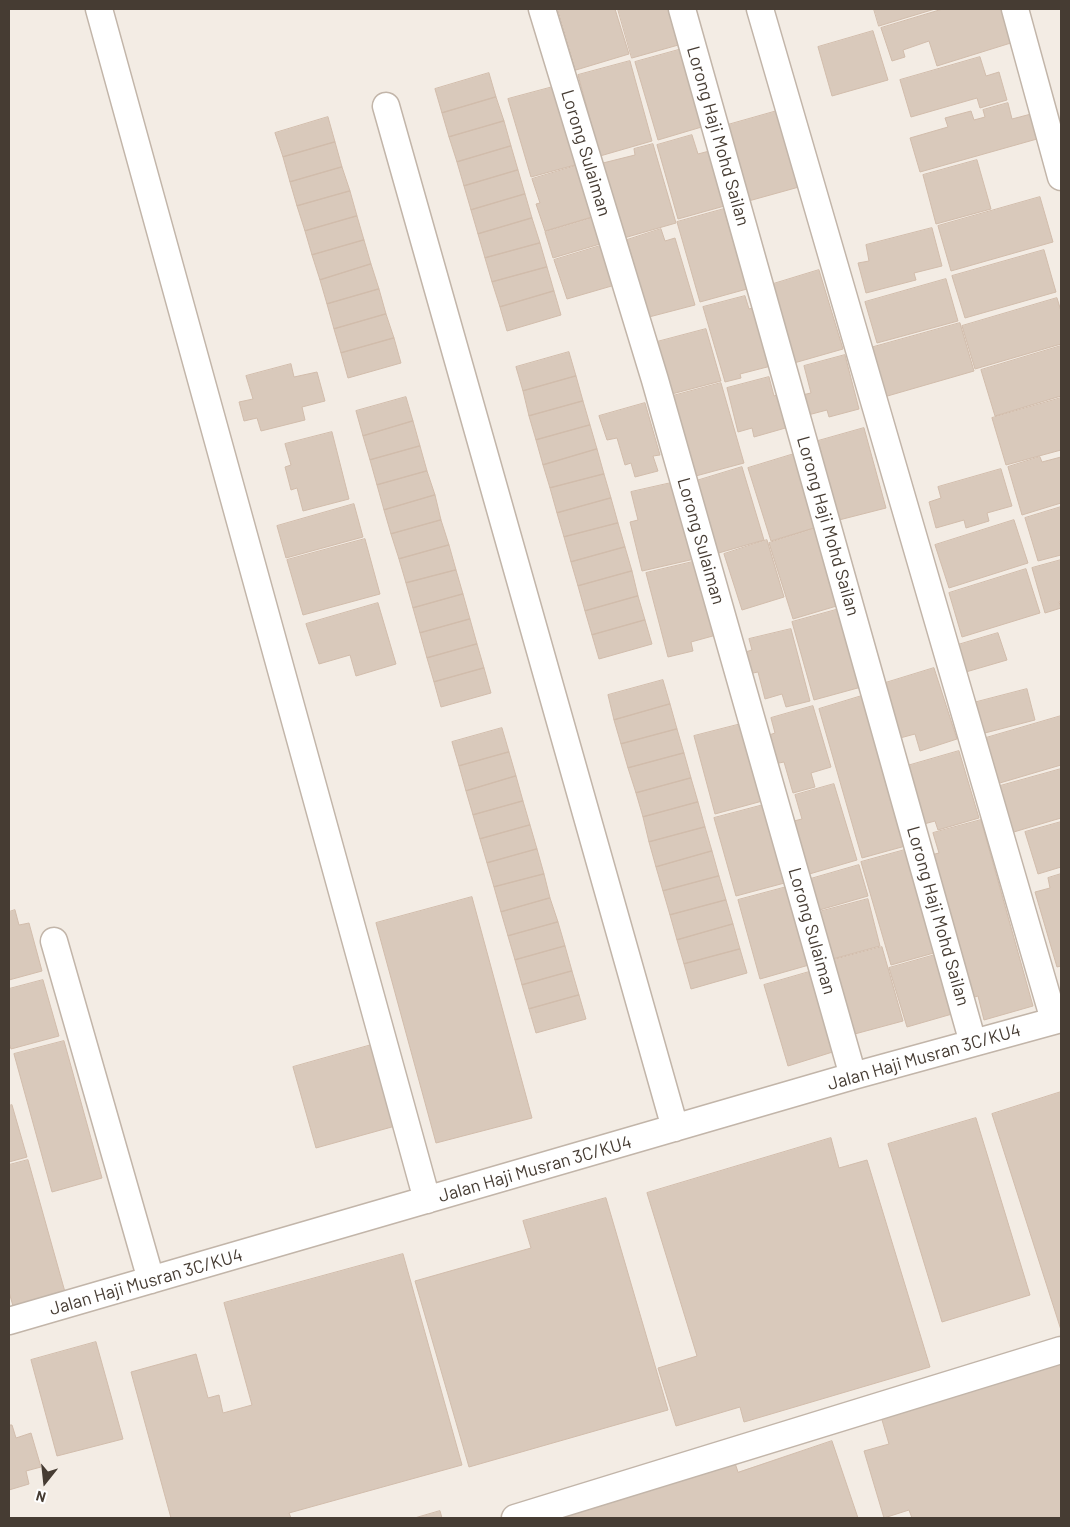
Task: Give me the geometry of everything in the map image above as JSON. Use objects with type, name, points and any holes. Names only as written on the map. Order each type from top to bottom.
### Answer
[{"type":"street","points":[[99,9],[427,1200]]},
{"type":"street","name":"Lorong Sulaiman","points":[[542,9],[655,380],[853,1076]]},
{"type":"street","name":"Lorong Haji Mohd Sailan","points":[[682,9],[974,1043]]},
{"type":"street","points":[[760,9],[1058,1019]]},
{"type":"street","points":[[1015,9],[1061,177]]},
{"type":"street","points":[[386,106],[675,1128]]},
{"type":"street","points":[[54,941],[151,1280]]},
{"type":"street","name":"Jalan Haji Musran 3C/KU4","points":[[9,1322],[853,1076],[1058,1019]]},
{"type":"street","points":[[515,1518],[1061,1350]]},
{"type":"building","points":[[558,9],[615,9],[629,54],[576,70]]},
{"type":"building","points":[[618,9],[671,9],[682,44],[632,58]]},
{"type":"building","points":[[874,9],[935,9],[879,26]]},
{"type":"building","points":[[943,9],[1003,9],[1014,42],[937,66],[929,41],[903,50],[905,57],[892,61],[881,28]]},
{"type":"building","points":[[873,31],[888,80],[832,96],[818,47]]},
{"type":"building","points":[[682,49],[705,126],[658,140],[635,62]]},
{"type":"building","points":[[980,57],[986,76],[999,72],[1007,100],[980,108],[977,98],[911,117],[900,80]]},
{"type":"building","points":[[630,61],[652,141],[600,156],[578,75]]},
{"type":"building","points":[[489,73],[496,97],[442,113],[435,89]]},
{"type":"building","points":[[564,84],[586,162],[531,177],[508,99]]},
{"type":"building","points":[[496,97],[504,121],[449,137],[442,113]]},
{"type":"building","points":[[1008,103],[1012,119],[1031,114],[1037,139],[920,172],[910,138],[948,127],[945,118],[971,111],[974,120],[985,117],[983,110]]},
{"type":"building","points":[[777,111],[799,187],[745,202],[724,126]]},
{"type":"building","points":[[328,117],[335,142],[283,157],[275,133]]},
{"type":"building","points":[[504,121],[511,146],[457,162],[449,137]]},
{"type":"building","points":[[692,135],[698,154],[713,150],[728,205],[678,219],[657,145]]},
{"type":"building","points":[[335,142],[342,167],[290,182],[283,157]]},
{"type":"building","points":[[653,144],[676,223],[624,238],[603,163],[635,155],[634,149]]},
{"type":"building","points":[[511,146],[518,170],[464,186],[457,162]]},
{"type":"building","points":[[977,160],[991,209],[936,224],[923,175]]},
{"type":"building","points":[[586,163],[602,214],[545,231],[536,204],[540,203],[532,179]]},
{"type":"building","points":[[342,167],[350,191],[297,206],[290,182]]},
{"type":"building","points":[[518,170],[525,194],[471,210],[464,186]]},
{"type":"building","points":[[350,191],[357,216],[305,231],[297,206]]},
{"type":"building","points":[[525,194],[532,218],[478,234],[471,210]]},
{"type":"building","points":[[1040,197],[1053,242],[951,271],[938,226]]},
{"type":"building","points":[[724,209],[747,289],[700,302],[677,222]]},
{"type":"building","points":[[602,215],[610,241],[553,258],[545,232]]},
{"type":"building","points":[[357,216],[364,240],[312,255],[305,231]]},
{"type":"building","points":[[532,218],[540,243],[485,258],[478,234]]},
{"type":"building","points":[[932,228],[942,266],[914,273],[916,280],[866,293],[858,263],[869,261],[866,245]]},
{"type":"building","points":[[661,229],[665,241],[675,238],[695,305],[649,317],[627,240]]},
{"type":"building","points":[[364,240],[371,264],[320,280],[312,255]]},
{"type":"building","points":[[540,243],[547,267],[492,282],[485,258]]},
{"type":"building","points":[[610,243],[622,283],[567,299],[554,260]]},
{"type":"building","points":[[1044,250],[1056,292],[965,318],[952,276]]},
{"type":"building","points":[[371,264],[379,289],[327,304],[320,280]]},
{"type":"building","points":[[547,267],[554,291],[500,307],[492,282]]},
{"type":"building","points":[[819,270],[843,349],[794,363],[770,285]]},
{"type":"building","points":[[946,279],[958,321],[877,343],[865,302]]},
{"type":"building","points":[[379,289],[386,314],[334,329],[327,304]]},
{"type":"building","points":[[554,291],[561,315],[507,331],[500,307]]},
{"type":"building","points":[[745,296],[749,309],[755,307],[771,366],[740,374],[741,378],[725,382],[703,307]]},
{"type":"building","points":[[1057,298],[1061,311],[1061,344],[975,369],[962,326]]},
{"type":"building","points":[[386,314],[394,338],[341,353],[334,329]]},
{"type":"building","points":[[960,323],[974,371],[884,397],[870,348]]},
{"type":"building","points":[[706,329],[721,381],[668,395],[653,343]]},
{"type":"building","points":[[394,338],[401,363],[348,378],[341,353]]},
{"type":"building","points":[[1061,346],[1061,396],[995,416],[981,370]]},
{"type":"building","points":[[569,352],[576,376],[523,391],[516,367]]},
{"type":"building","points":[[845,355],[859,409],[829,417],[827,410],[808,415],[802,395],[811,393],[804,366]]},
{"type":"building","points":[[291,364],[294,377],[317,372],[325,401],[302,407],[305,420],[261,431],[257,418],[244,421],[239,402],[253,399],[246,376]]},
{"type":"building","points":[[576,376],[583,401],[529,416],[523,391]]},
{"type":"building","points":[[769,377],[774,396],[780,394],[789,427],[754,437],[752,428],[738,432],[727,388]]},
{"type":"building","points":[[721,383],[744,463],[692,477],[669,397]]},
{"type":"building","points":[[406,397],[413,421],[363,436],[356,411]]},
{"type":"building","points":[[1061,398],[1061,450],[1006,465],[992,418]]},
{"type":"building","points":[[583,401],[590,425],[536,440],[529,416]]},
{"type":"building","points":[[645,403],[660,455],[653,456],[658,471],[635,477],[631,463],[625,465],[617,438],[607,440],[599,416]]},
{"type":"building","points":[[413,421],[420,446],[370,460],[363,436]]},
{"type":"building","points":[[590,425],[597,449],[543,465],[536,440]]},
{"type":"building","points":[[864,428],[886,508],[839,520],[829,481],[823,483],[815,454],[821,452],[818,441]]},
{"type":"building","points":[[332,432],[349,499],[303,511],[297,488],[291,490],[285,467],[291,465],[285,444]]},
{"type":"building","points":[[420,446],[427,471],[377,485],[370,460]]},
{"type":"building","points":[[597,449],[604,474],[550,488],[543,465]]},
{"type":"building","points":[[794,454],[817,527],[771,541],[748,468]]},
{"type":"building","points":[[1040,457],[1042,462],[1061,457],[1061,503],[1022,515],[1008,467]]},
{"type":"building","points":[[742,467],[764,540],[715,554],[693,482]]},
{"type":"building","points":[[1001,469],[1012,506],[987,513],[989,521],[966,528],[964,520],[936,528],[929,502],[941,498],[938,487]]},
{"type":"building","points":[[427,471],[435,495],[384,510],[377,485]]},
{"type":"building","points":[[604,474],[611,498],[557,513],[550,488]]},
{"type":"building","points":[[680,481],[699,558],[642,571],[630,522],[638,520],[631,492]]},
{"type":"building","points":[[435,495],[441,520],[391,534],[384,510]]},
{"type":"building","points":[[611,498],[618,523],[564,537],[557,513]]},
{"type":"building","points":[[354,504],[363,537],[286,558],[277,526]]},
{"type":"building","points":[[1061,507],[1061,555],[1038,561],[1025,518]]},
{"type":"building","points":[[441,520],[449,545],[399,559],[391,534]]},
{"type":"building","points":[[1014,520],[1028,563],[949,588],[935,545]]},
{"type":"building","points":[[618,523],[625,547],[571,562],[564,537]]},
{"type":"building","points":[[816,528],[840,605],[793,619],[769,543]]},
{"type":"building","points":[[365,539],[380,594],[303,615],[287,560]]},
{"type":"building","points":[[767,540],[784,597],[742,610],[724,554]]},
{"type":"building","points":[[449,545],[456,570],[406,583],[399,559]]},
{"type":"building","points":[[625,547],[632,571],[578,586],[571,562]]},
{"type":"building","points":[[701,560],[720,634],[691,642],[693,651],[668,657],[646,573]]},
{"type":"building","points":[[1061,560],[1061,601],[1059,602],[1061,608],[1045,613],[1032,568]]},
{"type":"building","points":[[1026,569],[1040,613],[962,637],[949,593]]},
{"type":"building","points":[[456,570],[463,594],[413,608],[406,583]]},
{"type":"building","points":[[632,571],[638,596],[585,611],[578,586]]},
{"type":"building","points":[[463,594],[470,619],[420,633],[413,608]]},
{"type":"building","points":[[638,596],[645,620],[592,635],[585,611]]},
{"type":"building","points":[[378,603],[396,664],[356,676],[350,655],[319,664],[306,624]]},
{"type":"building","points":[[843,608],[865,686],[814,700],[792,622]]},
{"type":"building","points":[[470,619],[477,644],[427,658],[420,633]]},
{"type":"building","points":[[645,620],[652,644],[599,659],[592,635]]},
{"type":"building","points":[[791,629],[810,701],[786,707],[782,694],[765,699],[758,672],[748,674],[742,653],[752,650],[749,639]]},
{"type":"building","points":[[998,633],[1007,660],[959,674],[951,647]]},
{"type":"building","points":[[477,644],[484,668],[434,682],[427,658]]},
{"type":"building","points":[[484,668],[491,693],[441,707],[434,682]]},
{"type":"building","points":[[934,668],[957,739],[920,751],[915,734],[900,738],[882,684]]},
{"type":"building","points":[[663,680],[670,704],[614,720],[608,695]]},
{"type":"building","points":[[1027,689],[1035,720],[981,734],[973,703]]},
{"type":"building","points":[[865,695],[909,845],[862,858],[819,709]]},
{"type":"building","points":[[670,704],[677,729],[621,744],[614,720]]},
{"type":"building","points":[[813,706],[831,767],[811,773],[815,787],[793,793],[784,762],[774,764],[766,736],[775,733],[771,718]]},
{"type":"building","points":[[1061,716],[1061,765],[993,785],[979,740]]},
{"type":"building","points":[[745,723],[766,800],[715,814],[694,736]]},
{"type":"building","points":[[502,728],[509,752],[459,766],[452,742]]},
{"type":"building","points":[[677,729],[684,753],[628,768],[621,744]]},
{"type":"building","points":[[959,751],[979,818],[938,830],[935,821],[924,824],[907,766]]},
{"type":"building","points":[[509,752],[516,776],[466,791],[459,766]]},
{"type":"building","points":[[684,753],[691,778],[636,793],[628,768]]},
{"type":"building","points":[[1061,769],[1061,818],[1007,834],[993,788]]},
{"type":"building","points":[[516,776],[523,801],[473,815],[466,791]]},
{"type":"building","points":[[691,778],[698,802],[643,817],[636,793]]},
{"type":"building","points":[[834,784],[857,860],[806,875],[790,822],[802,819],[795,795]]},
{"type":"building","points":[[523,801],[530,825],[480,839],[473,815]]},
{"type":"building","points":[[698,802],[705,827],[649,842],[643,817]]},
{"type":"building","points":[[771,803],[792,881],[736,896],[714,818]]},
{"type":"building","points":[[981,820],[1033,1006],[984,1020],[978,996],[971,998],[931,855],[939,853],[933,833]]},
{"type":"building","points":[[1061,822],[1061,867],[1038,874],[1025,832]]},
{"type":"building","points":[[530,825],[537,849],[487,863],[480,839]]},
{"type":"building","points":[[705,827],[712,851],[656,867],[649,842]]},
{"type":"building","points":[[912,848],[941,951],[891,965],[861,862]]},
{"type":"building","points":[[537,849],[544,874],[494,887],[487,863]]},
{"type":"building","points":[[712,851],[719,876],[663,891],[656,867]]},
{"type":"building","points":[[859,865],[868,896],[816,911],[807,880]]},
{"type":"building","points":[[544,874],[550,898],[501,912],[494,887]]},
{"type":"building","points":[[1061,874],[1061,966],[1057,967],[1035,892],[1050,888],[1048,878]]},
{"type":"building","points":[[719,876],[726,900],[670,915],[663,891]]},
{"type":"building","points":[[794,885],[816,963],[760,979],[738,900]]},
{"type":"building","points":[[472,897],[532,1118],[436,1143],[376,923]]},
{"type":"building","points":[[550,898],[558,922],[508,936],[501,912]]},
{"type":"building","points":[[868,899],[880,946],[829,960],[815,913]]},
{"type":"building","points":[[726,900],[733,924],[677,940],[670,915]]},
{"type":"building","points":[[15,910],[19,925],[29,923],[42,971],[9,980],[9,912]]},
{"type":"building","points":[[558,922],[565,946],[515,960],[508,936]]},
{"type":"building","points":[[733,924],[740,949],[684,964],[677,940]]},
{"type":"building","points":[[565,946],[572,971],[522,985],[515,960]]},
{"type":"building","points":[[882,947],[903,1021],[851,1035],[830,961]]},
{"type":"building","points":[[740,949],[747,973],[691,989],[684,964]]},
{"type":"building","points":[[942,953],[959,1012],[907,1027],[889,968]]},
{"type":"building","points":[[816,970],[839,1050],[788,1066],[764,985]]},
{"type":"building","points":[[572,971],[579,995],[529,1009],[522,985]]},
{"type":"building","points":[[43,980],[59,1036],[11,1049],[9,1043],[9,989]]},
{"type":"building","points":[[579,995],[586,1019],[536,1033],[529,1009]]},
{"type":"building","points":[[64,1041],[102,1178],[52,1192],[14,1054]]},
{"type":"building","points":[[375,1044],[399,1125],[316,1148],[293,1067]]},
{"type":"building","points":[[1061,1092],[1061,1330],[992,1114]]},
{"type":"building","points":[[12,1105],[27,1157],[9,1162],[9,1106]]},
{"type":"building","points":[[976,1118],[1030,1295],[942,1322],[888,1144]]},
{"type":"building","points":[[831,1138],[839,1168],[867,1160],[930,1367],[744,1422],[740,1407],[676,1426],[658,1368],[697,1356],[647,1193]]},
{"type":"building","points":[[28,1160],[65,1292],[13,1306],[9,1292],[9,1165]]},
{"type":"building","points":[[606,1198],[668,1410],[469,1467],[415,1281],[531,1248],[523,1221]]},
{"type":"building","points":[[403,1254],[462,1465],[289,1513],[291,1518],[171,1518],[131,1372],[196,1354],[208,1398],[219,1395],[223,1413],[252,1405],[224,1303]]},
{"type":"building","points":[[96,1342],[123,1439],[57,1456],[31,1360]]},
{"type":"building","points":[[1061,1359],[1061,1518],[912,1518],[909,1510],[884,1518],[864,1451],[889,1444],[880,1413]]},
{"type":"building","points":[[9,1425],[12,1425],[16,1438],[31,1433],[41,1467],[26,1471],[29,1484],[9,1490]]},
{"type":"building","points":[[832,1441],[858,1518],[544,1518],[733,1457],[738,1472]]},
{"type":"building","points":[[440,1511],[442,1518],[415,1518]]}]
